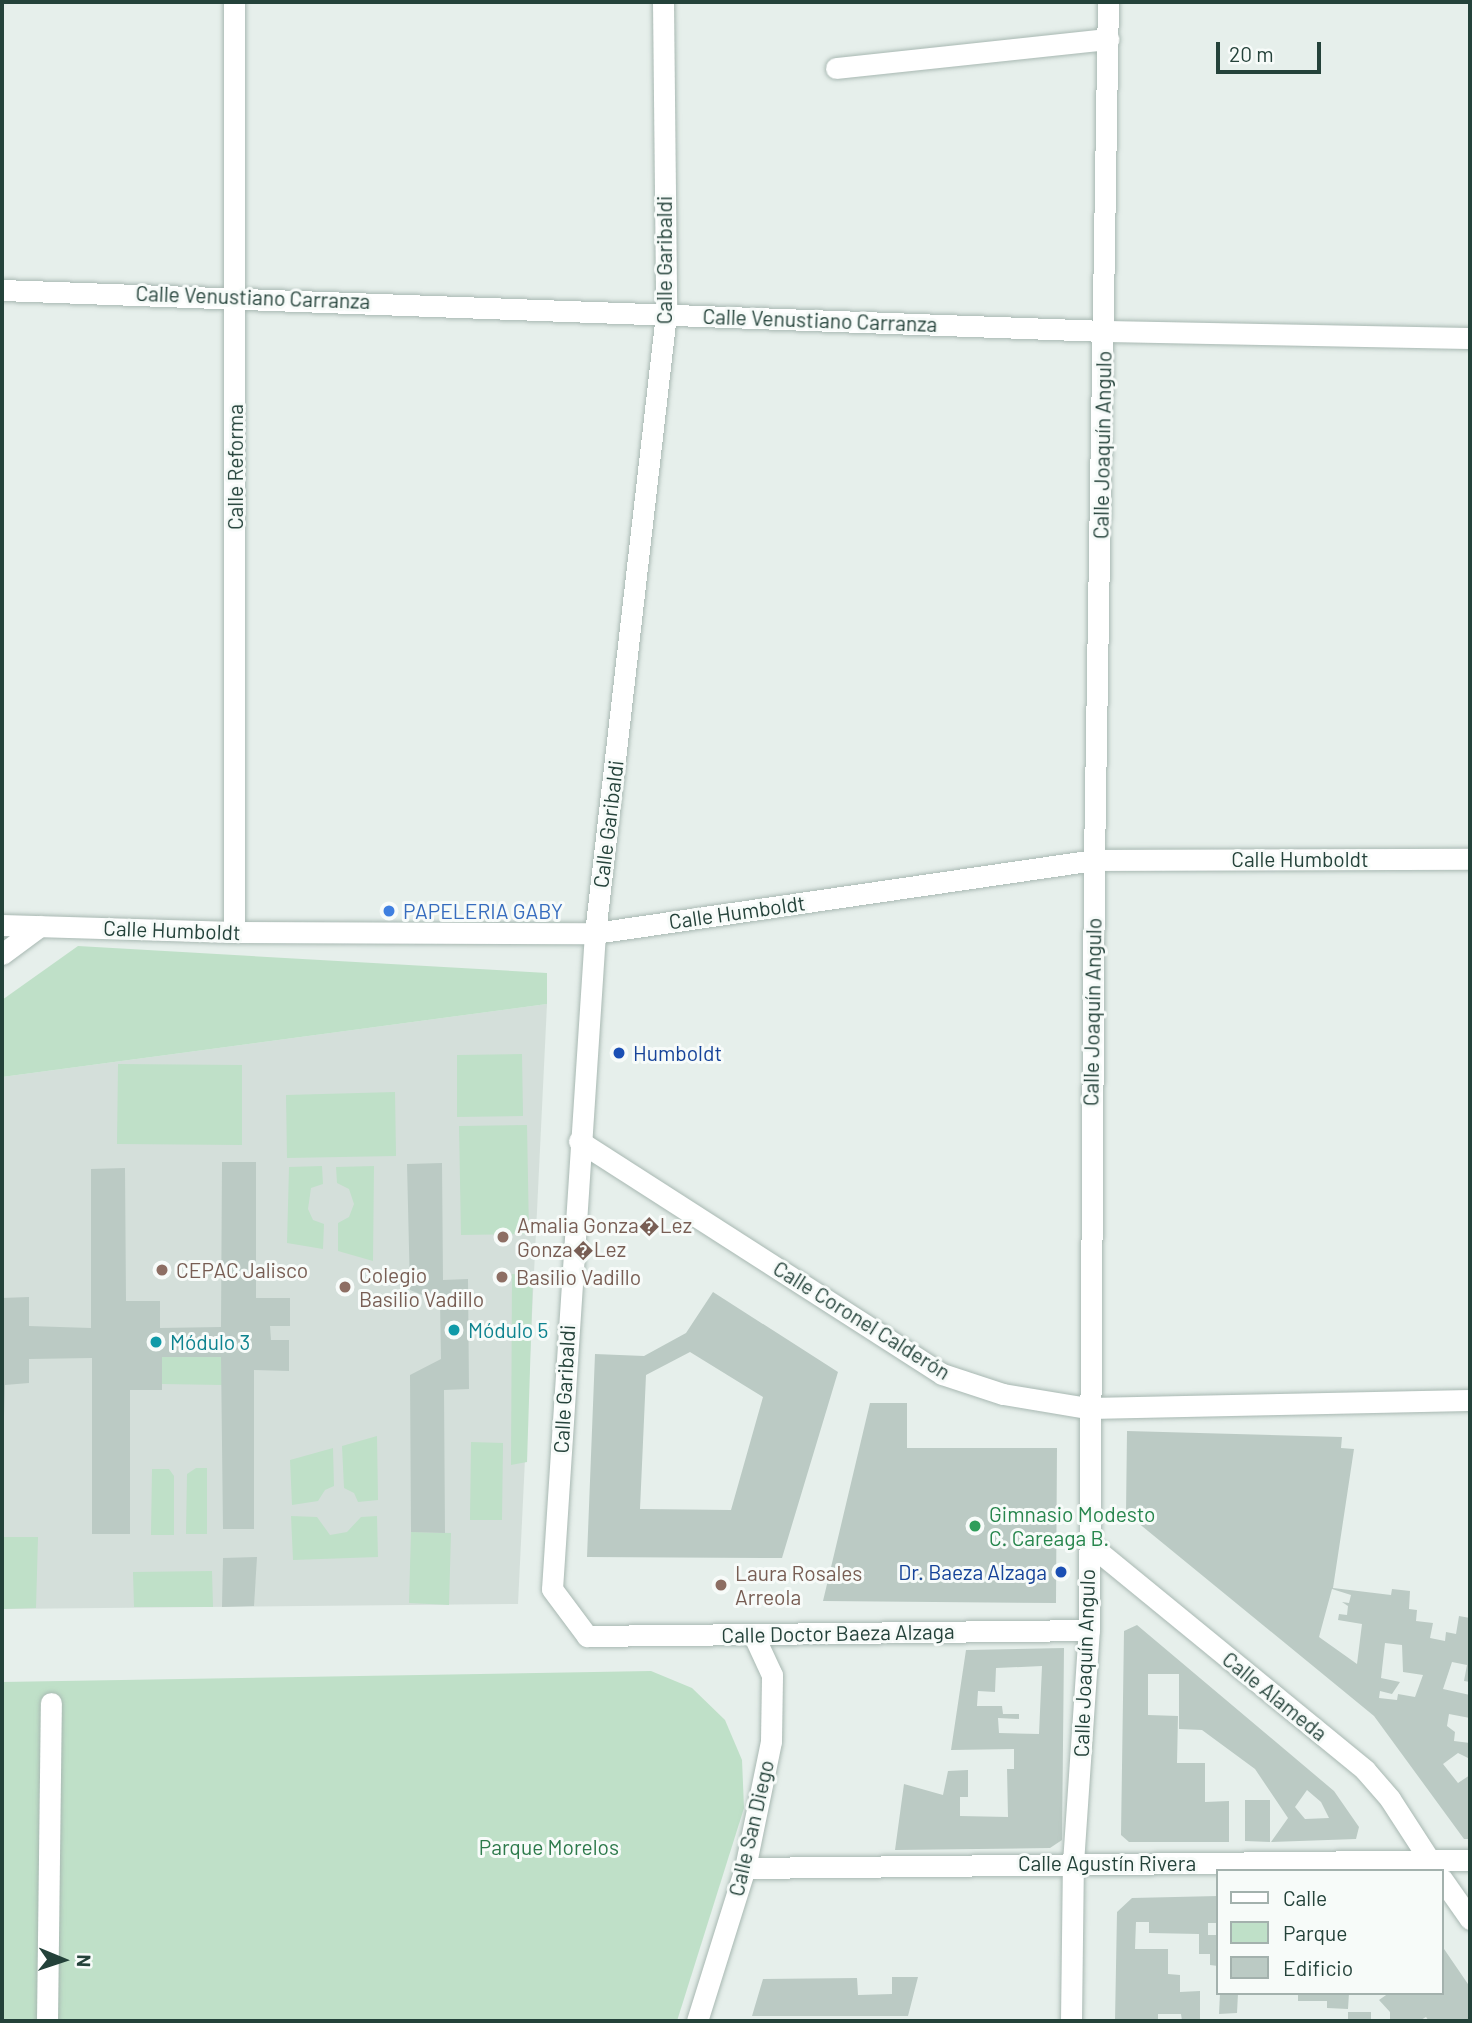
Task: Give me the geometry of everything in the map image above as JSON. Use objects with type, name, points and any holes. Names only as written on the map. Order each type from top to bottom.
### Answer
[{"type":"street","name":"Calle Reforma","points":[[234,2],[234,932]]},
{"type":"street","name":"Calle Garibaldi","points":[[587,1636],[552,1588],[579,1141],[595,933],[666,314],[663,2]]},
{"type":"street","name":"Calle Joaquín Angulo","points":[[1070,2021],[1073,1863],[1089,1630],[1088,1408],[1094,860],[1108,2]]},
{"type":"street","points":[[836,68],[1108,39]]},
{"type":"street","name":"Calle Venustiano Carranza","points":[[2,290],[235,295],[1104,331],[1470,338]]},
{"type":"street","name":"Calle Humboldt","points":[[2,925],[234,932],[595,933],[1094,860],[1470,859]]},
{"type":"street","points":[[2,954],[40,926]]},
{"type":"street","name":"Calle Coronel Calderón","points":[[579,1141],[942,1374],[1003,1394],[1088,1408],[1470,1401]]},
{"type":"street","name":"Calle Alameda","points":[[1088,1543],[1365,1770],[1390,1799],[1433,1866]]},
{"type":"street","name":"Calle Doctor Baeza Alzaga","points":[[587,1636],[1089,1630]]},
{"type":"street","name":"Calle San Diego","points":[[697,2021],[745,1868],[771,1741],[772,1675],[753,1634]]},
{"type":"street","points":[[47,2021],[51,1703]]},
{"type":"street","name":"Calle Agustín Rivera","points":[[745,1868],[1073,1863],[1433,1866],[1470,1860]]},
{"type":"street","points":[[1444,1882],[1470,1919]]},
{"type":"shaded area","points":[[547,1004],[518,1604],[2,1609],[2,1077]]},
{"type":"green space","points":[[78,946],[547,973],[547,1004],[2,1077],[2,1000]]},
{"type":"green space","points":[[522,1054],[523,1116],[457,1117],[457,1055]]},
{"type":"green space","points":[[118,1064],[242,1065],[242,1145],[117,1144]]},
{"type":"green space","points":[[395,1092],[396,1156],[287,1158],[286,1095]]},
{"type":"green space","points":[[527,1125],[529,1234],[461,1235],[459,1126]]},
{"type":"green space","points":[[322,1166],[323,1184],[311,1188],[308,1209],[313,1220],[324,1224],[323,1249],[287,1243],[289,1167]]},
{"type":"green space","points":[[374,1166],[373,1261],[338,1251],[338,1223],[349,1217],[354,1204],[349,1189],[337,1183],[336,1167]]},
{"type":"green space","points":[[512,1274],[533,1275],[527,1462],[511,1465]]},
{"type":"green space","points":[[162,1357],[221,1357],[222,1385],[162,1384]]},
{"type":"green space","points":[[377,1436],[378,1500],[358,1502],[354,1493],[344,1488],[342,1446]]},
{"type":"green space","points":[[471,1442],[503,1443],[502,1520],[470,1520]]},
{"type":"green space","points":[[333,1448],[334,1486],[325,1490],[318,1501],[292,1505],[290,1460]]},
{"type":"green space","points":[[196,1468],[207,1468],[207,1534],[186,1534],[187,1474]]},
{"type":"green space","points":[[152,1469],[169,1469],[174,1476],[174,1535],[151,1535]]},
{"type":"green space","points":[[291,1516],[317,1517],[330,1535],[347,1532],[361,1517],[377,1516],[378,1557],[293,1560]]},
{"type":"green space","points":[[411,1532],[451,1533],[449,1605],[409,1603]]},
{"type":"green space","points":[[2,1537],[38,1537],[36,1608],[3,1609]]},
{"type":"green space","points":[[212,1571],[213,1607],[134,1607],[133,1572]]},
{"type":"green space","name":"Parque Morelos","points":[[651,1671],[692,1688],[725,1720],[742,1760],[744,1808],[677,2021],[2,2021],[2,1682]]},
{"type":"building","points":[[222,1162],[256,1162],[256,1298],[290,1298],[290,1326],[270,1326],[271,1340],[289,1340],[289,1371],[254,1370],[254,1529],[223,1529],[221,1357],[162,1357],[162,1390],[130,1390],[130,1534],[92,1534],[92,1358],[29,1359],[29,1383],[5,1385],[2,1480],[2,1298],[29,1297],[29,1326],[91,1328],[91,1169],[125,1168],[126,1301],[160,1301],[160,1328],[221,1327]]},
{"type":"building","name":"Módulo 5","points":[[442,1163],[443,1280],[468,1279],[469,1389],[444,1390],[445,1533],[411,1532],[410,1375],[441,1359],[440,1302],[410,1290],[407,1164]]},
{"type":"building","points":[[713,1292],[838,1372],[782,1558],[587,1557],[595,1354],[644,1356],[686,1333]],"holes":[[[690,1352],[763,1397],[731,1510],[640,1509],[646,1375]]]},
{"type":"building","name":"Gimnasio Modesto C. Careaga B.","points":[[870,1403],[907,1403],[907,1448],[1057,1448],[1056,1603],[823,1601]]},
{"type":"building","points":[[1127,1431],[1342,1437],[1341,1448],[1354,1449],[1333,1588],[1391,1595],[1392,1589],[1410,1591],[1409,1609],[1417,1610],[1416,1621],[1433,1623],[1430,1638],[1445,1641],[1446,1632],[1456,1634],[1459,1616],[1470,1618],[1470,1682],[1464,1681],[1467,1665],[1452,1662],[1443,1689],[1470,1695],[1470,1718],[1449,1714],[1447,1726],[1455,1732],[1454,1741],[1470,1743],[1470,1759],[1458,1753],[1443,1764],[1458,1783],[1470,1775],[1470,1839],[1464,1839],[1374,1716],[1126,1513]],"holes":[[[1332,1589],[1351,1595],[1349,1603],[1342,1602],[1348,1606],[1347,1615],[1339,1614],[1338,1620],[1362,1624],[1357,1664],[1319,1637]],[[1385,1643],[1402,1645],[1403,1672],[1423,1675],[1415,1697],[1398,1694],[1397,1700],[1379,1698],[1380,1691],[1392,1694],[1400,1682],[1381,1678]]]},
{"type":"building","points":[[257,1557],[254,1606],[222,1607],[223,1558]]},
{"type":"building","points":[[1137,1625],[1334,1791],[1359,1827],[1356,1839],[1271,1842],[1288,1818],[1255,1769],[1202,1730],[1179,1729],[1179,1674],[1148,1674],[1148,1715],[1178,1716],[1177,1763],[1205,1763],[1205,1802],[1229,1801],[1229,1842],[1129,1842],[1121,1835],[1124,1631]],"holes":[[[1307,1790],[1321,1802],[1329,1818],[1305,1819],[1295,1807]]]},
{"type":"building","points":[[1064,1648],[1062,1840],[1050,1848],[895,1850],[904,1784],[943,1795],[948,1771],[968,1770],[968,1797],[960,1797],[960,1816],[1008,1817],[1007,1769],[1014,1769],[1014,1749],[951,1750],[966,1650]],"holes":[[[1042,1666],[1039,1734],[999,1733],[998,1718],[1019,1719],[1019,1714],[1003,1714],[1002,1706],[977,1706],[978,1691],[995,1692],[996,1668]]]},
{"type":"building","points":[[1245,1800],[1270,1800],[1270,1842],[1245,1841]]},
{"type":"building","points":[[1216,1896],[1216,1923],[1208,1923],[1208,1935],[1216,1935],[1216,1966],[1210,1965],[1210,1954],[1199,1954],[1199,1934],[1149,1933],[1149,1922],[1136,1922],[1135,1949],[1168,1949],[1168,1974],[1180,1975],[1180,1992],[1200,1991],[1200,2021],[1182,2021],[1181,2014],[1158,2014],[1158,2021],[1115,2021],[1117,1912],[1132,1898]]},
{"type":"building","points":[[1444,1949],[1470,1987],[1470,2021],[1429,2021],[1426,2017],[1419,2021],[1390,2021],[1390,2012],[1379,2000],[1386,1995],[1444,1995]]},
{"type":"building","points":[[892,1977],[918,1977],[908,2016],[752,2016],[763,1979],[857,1978],[858,1995],[892,1994]]},
{"type":"building","points":[[1220,1995],[1238,1995],[1237,2013],[1219,2014]]},
{"type":"building","points":[[1298,1995],[1349,1995],[1348,2009],[1327,2008],[1327,2001],[1298,2001]]},
{"type":"building","points":[[1348,2012],[1371,2012],[1371,2021],[1348,2021]]},
{"type":"place","name":"PAPELERIA GABY","points":[[389,911]]},
{"type":"place","name":"Humboldt","points":[[619,1053]]},
{"type":"place","name":"Amalia Gonza�Lez Gonza�Lez","points":[[503,1237]]},
{"type":"place","name":"CEPAC Jalisco","points":[[162,1270]]},
{"type":"place","name":"Basilio Vadillo","points":[[502,1277]]},
{"type":"place","name":"Colegio Basilio Vadillo","points":[[345,1287]]},
{"type":"place","name":"Módulo 5","points":[[454,1330]]},
{"type":"place","name":"Módulo 3","points":[[156,1342]]},
{"type":"place","name":"Gimnasio Modesto C. Careaga B.","points":[[975,1526]]},
{"type":"place","name":"Dr. Baeza Alzaga","points":[[1061,1572]]},
{"type":"place","name":"Laura Rosales Arreola","points":[[721,1585]]}]
